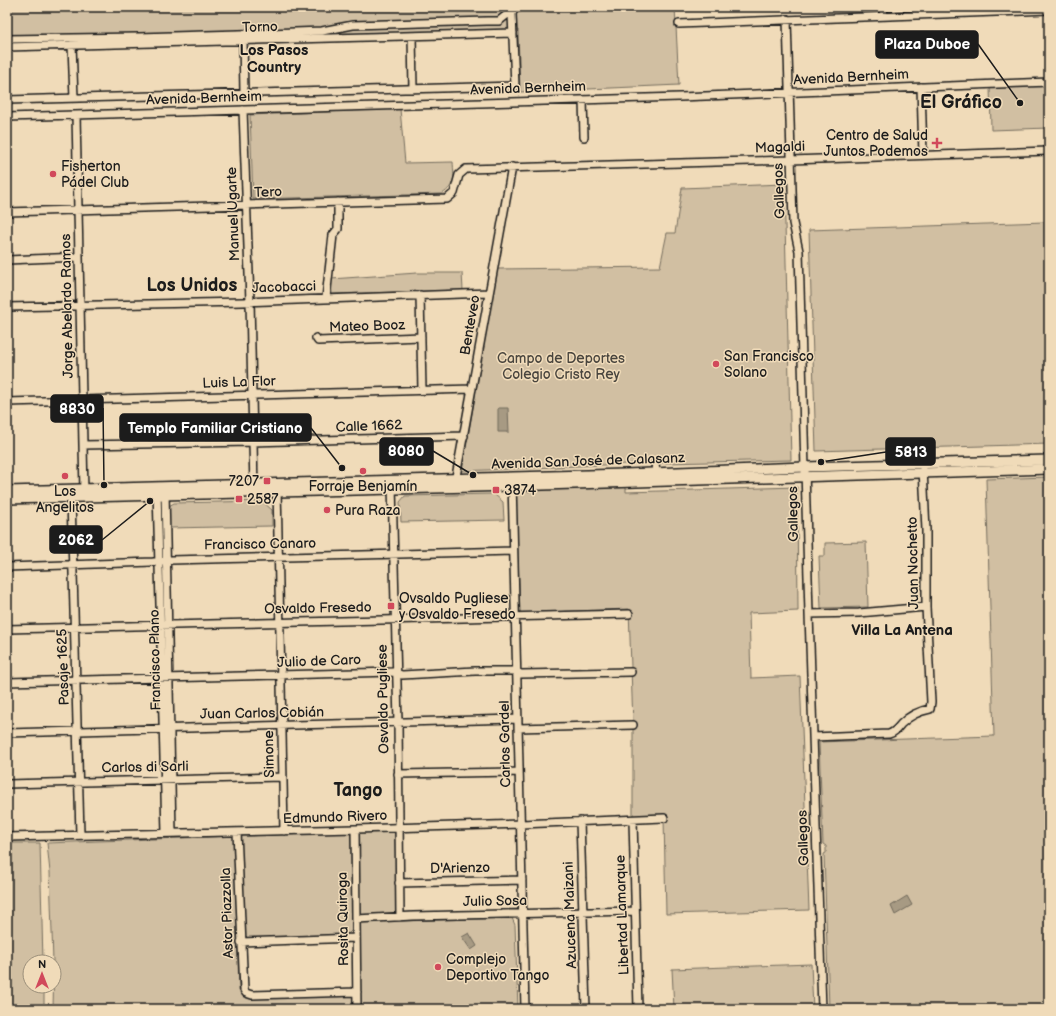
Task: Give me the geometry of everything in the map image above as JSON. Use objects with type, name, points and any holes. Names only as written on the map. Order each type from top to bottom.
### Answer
[{"type":"main road","name":"Avenida San José de Calasanz","points":[[7,491],[84,493],[512,482],[923,468],[1049,460]]},
{"type":"main road","name":"Avenida San José de Calasanz","points":[[512,482],[655,468],[805,472]]},
{"type":"main road","name":"Avenida San José de Calasanz","points":[[923,468],[1049,468]]},
{"type":"main road","name":"Avenida San José de Calasanz","points":[[7,500],[71,498],[84,493]]},
{"type":"street","points":[[7,39],[322,31],[353,25],[487,22],[499,21],[518,7],[522,7]]},
{"type":"street","points":[[883,16],[884,7]]},
{"type":"street","points":[[7,100],[515,86],[512,14],[514,10]]},
{"type":"street","points":[[679,24],[1049,10]]},
{"type":"street","name":"Gallegos","points":[[787,19],[793,223],[798,251],[822,1009]]},
{"type":"street","name":"Torno","points":[[7,47],[513,33]]},
{"type":"street","points":[[412,36],[413,89]]},
{"type":"street","points":[[243,40],[244,93]]},
{"type":"street","points":[[72,45],[74,98]]},
{"type":"street","name":"Avenida Bernheim","points":[[7,117],[583,100],[1049,82]]},
{"type":"street","points":[[921,87],[923,156]]},
{"type":"street","points":[[583,100],[584,137]]},
{"type":"street","name":"Manuel Ugarte","points":[[243,110],[250,301],[254,489]]},
{"type":"street","name":"Jorge Abelardo Ramos","points":[[76,115],[84,493]]},
{"type":"street","name":"Magaldi","points":[[512,167],[791,160],[1049,151]]},
{"type":"street","name":"Tero","points":[[7,212],[447,199],[454,193],[459,175],[466,169],[512,167]]},
{"type":"street","name":"Benteveo","points":[[455,483],[512,167]]},
{"type":"street","points":[[326,298],[333,235],[338,229],[338,202]]},
{"type":"street","points":[[7,260],[79,257]]},
{"type":"street","name":"Jacobacci","points":[[7,307],[489,293]]},
{"type":"street","points":[[420,295],[422,390]]},
{"type":"street","name":"Mateo Booz","points":[[316,338],[318,341],[421,337]]},
{"type":"street","name":"Luis La Flor","points":[[7,402],[472,389]]},
{"type":"street","name":"Calle 1662","points":[[83,445],[464,436]]},
{"type":"street","name":"Juan Nochetto","points":[[813,737],[889,734],[895,732],[906,719],[914,714],[922,710],[930,709],[931,702],[926,607],[926,530],[923,468]]},
{"type":"street","name":"Carlos Gardel","points":[[512,482],[525,1009]]},
{"type":"street","name":"Osvaldo Pugliese","points":[[392,485],[398,723],[400,917]]},
{"type":"street","name":"Simone","points":[[277,488],[284,831]]},
{"type":"street","name":"Francisco Plano","points":[[161,491],[166,560],[164,624],[169,833]]},
{"type":"street","name":"Francisco Plano","points":[[161,491],[159,561],[164,624]]},
{"type":"street","name":"Pasaje 1625","points":[[71,498],[80,835]]},
{"type":"street","name":"Francisco Canaro","points":[[7,567],[166,560],[513,551]]},
{"type":"street","points":[[809,614],[859,613],[926,607]]},
{"type":"street","name":"Osvaldo Fresedo","points":[[7,629],[164,624],[629,614]]},
{"type":"street","name":"Julio de Caro","points":[[7,682],[281,675],[396,673],[402,675],[475,671],[517,672],[521,674],[631,672]]},
{"type":"street","name":"Juan Carlos Cobián","points":[[7,733],[518,720]]},
{"type":"street","points":[[518,728],[633,725]]},
{"type":"street","points":[[398,774],[519,772]]},
{"type":"street","name":"Carlos di Sarli","points":[[7,784],[283,777]]},
{"type":"street","name":"Edmundo Rivero","points":[[7,837],[398,828],[664,818]]},
{"type":"street","name":"Libertad Lamarque","points":[[633,820],[638,1009]]},
{"type":"street","name":"Azucena Maizani","points":[[580,821],[586,1009]]},
{"type":"street","name":"Rosita Quiroga","points":[[354,829],[357,1009]]},
{"type":"street","name":"Astor Piazzolla","points":[[238,832],[241,942],[244,988],[246,993],[252,995],[357,992]]},
{"type":"street","name":"D'Arienzo","points":[[399,883],[522,880]]},
{"type":"street","name":"Julio Sosa","points":[[356,919],[523,913],[635,911]]},
{"type":"street","points":[[241,942],[356,938]]},
{"type":"green space","points":[[7,7],[675,7],[679,85],[520,92],[518,30],[7,43]]},
{"type":"green space","points":[[1046,85],[1049,88],[1049,128],[991,130],[990,86]]},
{"type":"green space","points":[[400,109],[405,163],[453,162],[454,176],[452,184],[447,191],[442,194],[253,199],[250,115]]},
{"type":"green space","name":"Campo de Deportes Colegio Cristo Rey","points":[[784,184],[791,460],[626,464],[462,471],[497,269],[660,267],[667,233],[675,233],[682,188]]},
{"type":"green space","points":[[1045,222],[1049,345],[1049,444],[816,451],[809,230]]},
{"type":"green space","points":[[417,273],[462,273],[463,290],[332,294],[331,279]]},
{"type":"green space","points":[[1049,477],[1049,1009],[829,1009],[824,854],[826,853],[826,846],[823,844],[819,742],[994,736],[986,479]]},
{"type":"green space","points":[[626,487],[626,492],[797,487],[798,611],[749,613],[751,678],[800,676],[809,910],[666,914],[664,818],[633,820],[633,725],[629,609],[520,613],[517,492],[521,490]]},
{"type":"green space","points":[[494,494],[503,502],[504,520],[401,522],[400,502],[405,496]]},
{"type":"green space","points":[[262,501],[272,510],[272,526],[169,528],[169,506],[174,503]]},
{"type":"green space","points":[[866,542],[868,607],[821,608],[819,556],[825,556],[825,543]]},
{"type":"green space","points":[[394,831],[397,913],[394,915],[359,916],[357,834]]},
{"type":"green space","points":[[350,833],[352,930],[348,934],[245,939],[240,836]]},
{"type":"green space","points":[[234,836],[239,991],[243,991],[245,995],[351,994],[353,996],[353,1009],[53,1009],[53,994],[62,994],[62,954],[53,954],[50,872],[47,843]]},
{"type":"green space","points":[[7,843],[40,843],[43,954],[22,954],[22,994],[44,994],[44,1009],[7,1009]]},
{"type":"green space","name":"Complejo Deportivo Tango","points":[[512,918],[515,925],[518,1009],[360,1009],[358,924],[361,922]]},
{"type":"green space","points":[[811,964],[813,1009],[674,1009],[672,969]]},
{"type":"shaded area","points":[[498,408],[508,408],[509,432],[498,432]]},
{"type":"shaded area","points":[[907,896],[912,905],[895,915],[891,906]]},
{"type":"shaded area","points":[[469,933],[477,946],[471,950],[462,937]]},
{"type":"place","name":"Plaza Duboe","points":[[1020,103]]},
{"type":"place","name":"Centro de Salud Juntos Podemos","points":[[937,143]]},
{"type":"place","name":"Fisherton Pádel Club","points":[[53,174]]},
{"type":"place","name":"San Francisco Solano","points":[[716,364]]},
{"type":"place","name":"5813","points":[[821,462]]},
{"type":"place","name":"Templo Familiar Cristiano","points":[[342,468]]},
{"type":"place","name":"Forraje Benjamín","points":[[363,471]]},
{"type":"place","name":"8080","points":[[473,475]]},
{"type":"place","name":"Los Angelitos","points":[[65,476]]},
{"type":"place","name":"7207","points":[[267,481]]},
{"type":"place","name":"8830","points":[[104,485]]},
{"type":"place","name":"3874","points":[[496,490]]},
{"type":"place","name":"2587","points":[[239,499]]},
{"type":"place","name":"2062","points":[[150,501]]},
{"type":"place","name":"Pura Raza","points":[[327,510]]},
{"type":"place","name":"Ovsaldo Pugliese y Osvaldo Fresedo","points":[[391,606]]},
{"type":"place","name":"Complejo Deportivo Tango","points":[[438,967]]},
{"type":"district","name":"Los Pasos Country","points":[[274,58]]},
{"type":"district","name":"El Gráfico","points":[[961,102]]},
{"type":"district","name":"Los Unidos","points":[[192,285]]},
{"type":"district","name":"Villa La Antena","points":[[902,630]]},
{"type":"district","name":"Tango","points":[[358,790]]}]
